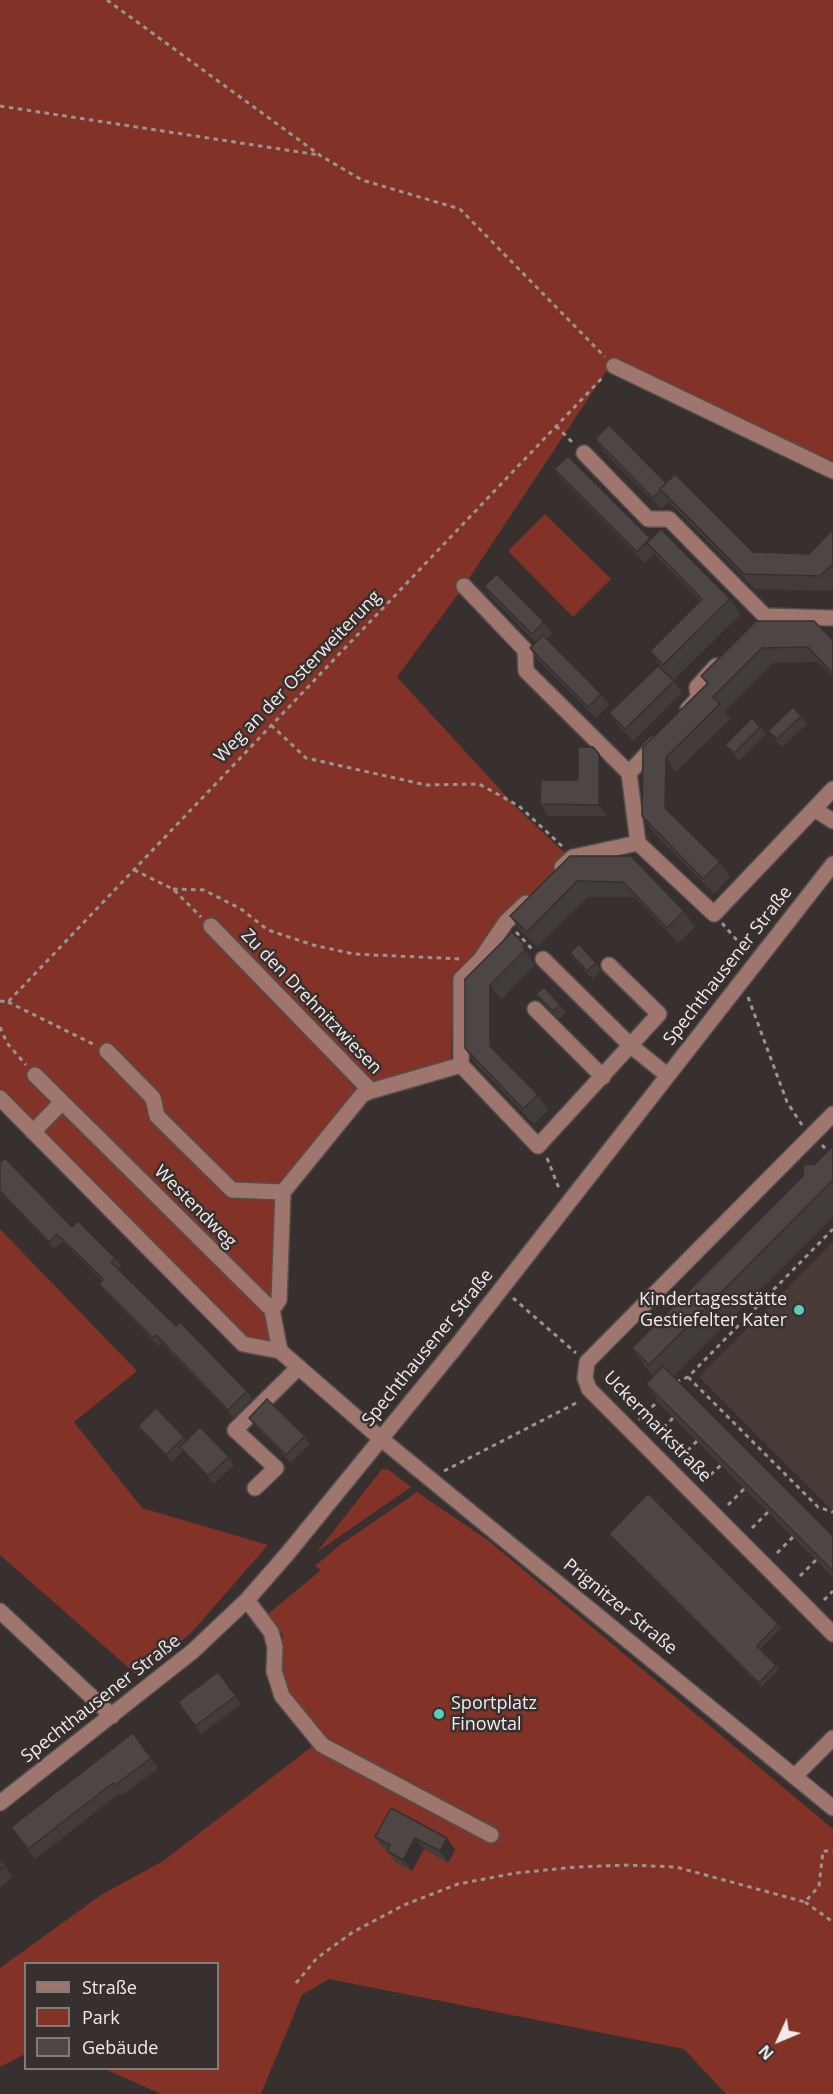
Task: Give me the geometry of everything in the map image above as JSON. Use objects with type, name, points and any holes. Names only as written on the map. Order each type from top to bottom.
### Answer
[{"type":"street","points":[[614,366],[833,471]]},
{"type":"street","points":[[584,453],[648,519],[669,519],[761,620],[833,618]]},
{"type":"street","points":[[464,586],[525,650],[526,671],[629,773],[638,843],[714,914],[833,789]]},
{"type":"street","points":[[629,773],[698,698],[697,687],[727,655]]},
{"type":"street","points":[[814,809],[833,821]]},
{"type":"street","points":[[609,965],[659,1014],[538,1146],[462,1065],[461,979],[481,959],[506,922],[573,857],[638,843]]},
{"type":"street","name":"Spechthausener Straße","points":[[0,1803],[212,1635],[247,1600],[288,1553],[502,1289],[833,864]]},
{"type":"street","name":"Zu den Drehnitzwiesen","points":[[211,926],[371,1091],[462,1065]]},
{"type":"street","points":[[543,959],[632,1046],[667,1075]]},
{"type":"street","points":[[535,1009],[603,1077]]},
{"type":"street","points":[[107,1051],[153,1098],[158,1116],[232,1190],[283,1192]]},
{"type":"street","name":"Westendweg","points":[[35,1075],[272,1310]]},
{"type":"street","points":[[280,1351],[272,1310],[279,1300],[283,1192],[362,1095],[371,1091]]},
{"type":"street","points":[[0,1098],[243,1344],[280,1351],[380,1438]]},
{"type":"street","points":[[33,1132],[62,1102]]},
{"type":"street","name":"Uckermarkstraße","points":[[833,1114],[586,1362],[585,1378],[589,1389],[833,1634]]},
{"type":"street","points":[[255,1488],[276,1468],[235,1430],[299,1367]]},
{"type":"street","name":"Prignitzer Straße","points":[[380,1438],[833,1808]]},
{"type":"street","points":[[247,1600],[271,1632],[275,1647],[274,1671],[282,1696],[322,1744],[491,1835]]},
{"type":"street","points":[[0,1611],[112,1716]]},
{"type":"street","points":[[795,1776],[833,1738]]},
{"type":"path","points":[[107,0],[321,156],[362,180],[460,210],[614,366]]},
{"type":"path","points":[[0,106],[321,156]]},
{"type":"path","name":"Weg an der Osterweiterung","points":[[8,1002],[614,366]]},
{"type":"path","points":[[556,426],[584,453]]},
{"type":"path","points":[[270,725],[306,758],[426,785],[479,784],[519,806],[573,857]]},
{"type":"path","points":[[133,869],[173,889],[211,926]]},
{"type":"path","points":[[173,889],[204,890],[241,909],[268,930],[313,945],[354,954],[481,959]]},
{"type":"path","points":[[714,914],[756,963]]},
{"type":"path","points":[[506,922],[543,959]]},
{"type":"path","points":[[742,981],[787,1102],[796,1119],[812,1135]]},
{"type":"path","points":[[0,1001],[8,1002],[107,1051]]},
{"type":"path","points":[[0,1027],[7,1043],[35,1075]]},
{"type":"path","points":[[538,1146],[549,1161],[566,1207]]},
{"type":"path","points":[[674,1384],[688,1377],[833,1229]]},
{"type":"path","points":[[502,1289],[586,1362]]},
{"type":"path","points":[[688,1377],[818,1507],[833,1512]]},
{"type":"path","points":[[630,1430],[663,1396]]},
{"type":"path","points":[[431,1478],[583,1399],[599,1399]]},
{"type":"path","points":[[657,1434],[673,1418]]},
{"type":"path","points":[[681,1457],[697,1441]]},
{"type":"path","points":[[705,1481],[721,1465]]},
{"type":"path","points":[[728,1505],[744,1489]]},
{"type":"path","points":[[752,1528],[768,1512]]},
{"type":"path","points":[[777,1553],[793,1537]]},
{"type":"path","points":[[800,1576],[816,1560]]},
{"type":"path","points":[[824,1600],[833,1591]]},
{"type":"path","points":[[805,1902],[819,1886],[823,1851],[833,1851]]},
{"type":"path","points":[[296,1983],[317,1958],[353,1932],[404,1905],[458,1884],[516,1873],[617,1865],[676,1867],[805,1902],[833,1922]]},
{"type":"shaded area","name":"Kindertagesstätte Gestiefelter Kater","points":[[833,1242],[833,1511],[699,1377]]},
{"type":"green space","points":[[0,0],[833,0],[833,461],[613,361],[464,586],[397,677],[518,809],[569,857],[504,921],[453,976],[451,1059],[362,1095],[283,1192],[280,1351],[243,1344],[0,1098]]},
{"type":"green space","points":[[545,514],[611,579],[573,617],[508,551]]},
{"type":"green space","points":[[0,1229],[137,1371],[74,1422],[142,1508],[268,1545],[190,1634],[137,1675],[0,1555]]},
{"type":"green space","points":[[382,1469],[389,1470],[411,1487],[317,1552]]},
{"type":"green space","points":[[417,1492],[489,1541],[833,1829],[833,2094],[726,2094],[684,2049],[329,1979],[302,1995],[261,2094],[161,2094],[107,2070],[219,2070],[219,1962],[24,1962],[24,2055],[0,2067],[0,1968],[101,1895],[163,1861],[322,1739],[294,1707],[278,1661],[283,1635],[268,1614],[321,1570],[315,1566],[340,1545]]},
{"type":"building","points":[[609,425],[666,483],[653,498],[595,439]]},
{"type":"building","points":[[568,456],[650,538],[637,552],[554,469]]},
{"type":"building","points":[[675,474],[753,552],[809,554],[833,529],[833,564],[820,576],[744,574],[660,489]]},
{"type":"building","points":[[661,529],[730,599],[663,665],[650,651],[702,599],[647,543]]},
{"type":"building","points":[[497,574],[544,622],[532,634],[484,586]]},
{"type":"building","points":[[756,621],[814,621],[833,640],[833,674],[808,647],[762,648],[713,697],[720,704],[666,757],[665,808],[720,862],[703,879],[642,816],[643,747],[708,683],[701,676]]},
{"type":"building","points":[[543,635],[601,694],[588,707],[530,648]]},
{"type":"building","points":[[658,666],[674,681],[625,729],[609,713]]},
{"type":"building","points":[[793,707],[801,716],[777,739],[768,731]]},
{"type":"building","points":[[752,718],[760,727],[734,753],[725,745]]},
{"type":"building","points":[[578,747],[593,747],[599,754],[599,805],[540,804],[541,780],[578,780]]},
{"type":"building","points":[[570,856],[631,856],[684,911],[667,928],[623,882],[577,881],[527,932],[510,916]]},
{"type":"building","points":[[512,932],[523,943],[525,950],[490,985],[490,1046],[538,1095],[523,1109],[465,1048],[465,979]]},
{"type":"building","points":[[579,944],[596,963],[587,971],[570,953]]},
{"type":"building","points":[[544,987],[560,1005],[553,1011],[536,994]]},
{"type":"building","points":[[833,1146],[833,1180],[649,1365],[632,1348],[803,1176],[804,1164],[814,1165]]},
{"type":"building","points":[[5,1158],[72,1227],[78,1221],[115,1258],[111,1262],[176,1326],[180,1322],[247,1391],[228,1410],[156,1335],[153,1338],[99,1284],[103,1279],[57,1234],[49,1242],[0,1191],[0,1163]]},
{"type":"building","points":[[663,1366],[833,1536],[833,1571],[646,1384]]},
{"type":"building","points":[[267,1399],[305,1436],[286,1455],[249,1418]]},
{"type":"building","points":[[156,1408],[184,1437],[166,1455],[138,1426]]},
{"type":"building","points":[[200,1427],[229,1457],[208,1476],[180,1447]]},
{"type":"building","points":[[648,1493],[778,1624],[757,1646],[776,1665],[759,1683],[609,1534]]},
{"type":"building","points":[[218,1672],[236,1696],[195,1726],[178,1702]]},
{"type":"building","points":[[133,1733],[151,1758],[115,1785],[113,1783],[28,1849],[11,1827]]},
{"type":"building","points":[[391,1808],[447,1838],[440,1851],[415,1838],[403,1860],[387,1851],[390,1845],[375,1837]]},
{"type":"building","points":[[0,1859],[5,1866],[0,1870]]},
{"type":"place","name":"Kindertagesstätte Gestiefelter Kater","points":[[799,1310]]},
{"type":"place","name":"Sportplatz Finowtal","points":[[439,1714]]}]
